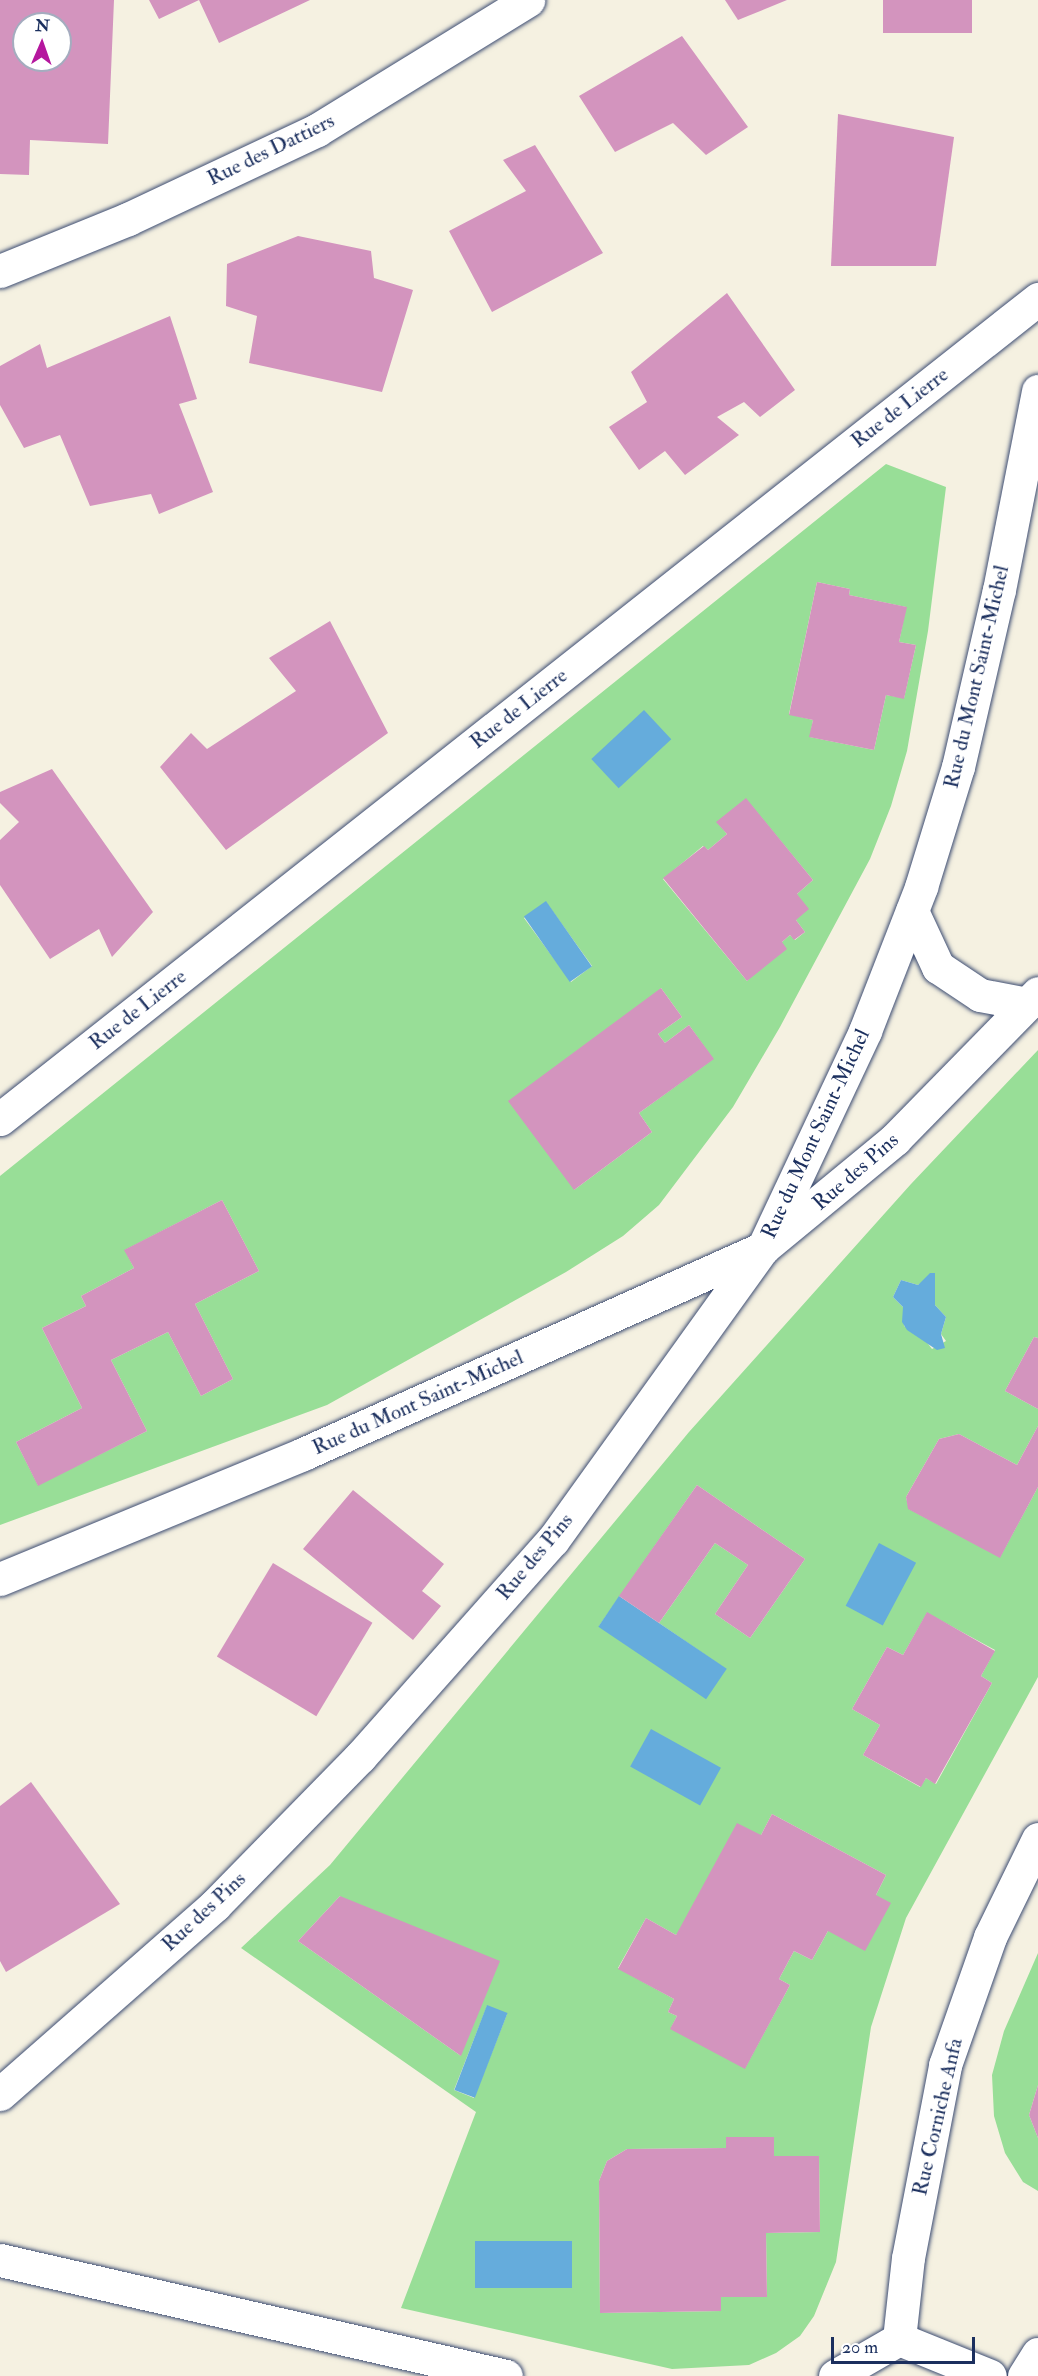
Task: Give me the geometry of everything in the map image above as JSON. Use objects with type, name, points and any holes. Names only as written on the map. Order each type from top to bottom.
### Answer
[{"type":"street","name":"Rue des Dattiers","points":[[0,271],[128,219],[317,130],[528,0]]},
{"type":"street","name":"Rue de Lierre","points":[[0,1119],[1038,299]]},
{"type":"street","name":"Rue du Mont Saint-Michel","points":[[0,1579],[303,1454],[763,1248],[865,1031],[912,911],[960,756],[999,590],[1038,391]]},
{"type":"street","points":[[912,911],[938,967],[980,995],[1032,998]]},
{"type":"street","name":"Rue des Pins","points":[[0,2094],[215,1905],[360,1756],[554,1540],[763,1248],[895,1139],[1032,998]]},
{"type":"street","name":"Rue Corniche Anfa","points":[[899,2339],[908,2258],[945,2065],[990,1937],[1038,1839]]},
{"type":"street","points":[[0,2260],[506,2376]]},
{"type":"street","points":[[835,2376],[899,2339],[990,2376]]},
{"type":"street","points":[[1024,2376],[1038,2354]]},
{"type":"green space","points":[[886,464],[946,487],[928,631],[907,751],[891,806],[870,859],[780,1027],[733,1107],[659,1205],[623,1236],[566,1272],[327,1405],[0,1525],[0,1176]],"holes":[[[817,582],[850,589],[849,595],[906,607],[899,642],[916,645],[904,698],[886,695],[874,750],[810,737],[813,720],[789,714]],[[746,799],[813,880],[797,894],[796,920],[805,932],[795,940],[790,935],[747,981],[663,879],[703,846],[708,850],[727,834],[717,822]],[[546,902],[592,966],[571,982],[524,918]],[[661,988],[682,1017],[658,1034],[665,1043],[689,1025],[713,1059],[639,1113],[652,1132],[574,1190]],[[222,1200],[259,1271],[195,1304],[233,1379],[201,1396],[168,1332],[111,1360],[147,1431],[38,1485],[16,1442],[82,1408],[42,1328],[86,1306],[81,1296],[134,1268],[125,1250]]]},
{"type":"green space","points":[[1038,1050],[1038,1338],[1034,1337],[1005,1391],[1038,1409],[1038,1426],[1017,1465],[959,1434],[939,1439],[906,1497],[909,1509],[1000,1557],[1038,1487],[1038,1677],[906,1918],[871,2027],[836,2262],[814,2316],[800,2336],[776,2353],[749,2365],[672,2369],[401,2308],[476,2112],[241,1948],[330,1865],[689,1432],[911,1184]],"holes":[[[935,1273],[935,1305],[946,1317],[941,1334],[946,1341],[932,1349],[923,1337],[904,1326],[903,1307],[893,1297],[901,1280],[918,1285]],[[697,1485],[805,1559],[750,1638],[715,1614],[748,1565],[715,1543],[659,1623],[726,1669],[599,1626]],[[927,1613],[995,1650],[981,1676],[992,1683],[936,1784],[926,1778],[920,1787],[863,1755],[880,1725],[852,1709],[887,1647],[903,1655]],[[772,1814],[886,1875],[876,1895],[828,1931],[812,1960],[794,1951],[779,1979],[790,1985],[745,2068],[671,2028],[677,2016],[668,2012],[674,1999],[618,1968],[646,1918],[676,1935],[761,1835]],[[340,1896],[461,2056],[298,1941]],[[487,2006],[507,2014],[474,2098],[454,2090]],[[726,2137],[773,2137],[774,2156],[819,2156],[820,2232],[766,2233],[767,2297],[721,2297],[721,2311],[600,2313],[599,2181],[607,2161],[627,2149],[726,2148]]]},
{"type":"green space","points":[[1038,1953],[1038,2085],[1029,2115],[1038,2138],[1038,2191],[1023,2182],[1005,2153],[994,2116],[992,2075],[1004,2031]]},
{"type":"water","points":[[644,710],[671,739],[619,788],[591,759]]},
{"type":"water","points":[[546,901],[592,967],[570,982],[524,916]]},
{"type":"water","points":[[930,1273],[935,1273],[935,1305],[946,1317],[941,1334],[945,1348],[937,1350],[907,1330],[902,1322],[903,1307],[893,1297],[901,1280],[918,1285]]},
{"type":"water","points":[[879,1543],[916,1563],[883,1625],[846,1606]]},
{"type":"water","points":[[619,1596],[727,1669],[706,1699],[598,1627]]},
{"type":"water","points":[[651,1729],[721,1768],[700,1805],[630,1767]]},
{"type":"water","points":[[487,2005],[508,2013],[475,2098],[454,2090]]},
{"type":"water","points":[[475,2241],[572,2241],[572,2288],[475,2288]]},
{"type":"building","points":[[0,0],[114,0],[108,144],[30,140],[29,175],[0,174]]},
{"type":"building","points":[[149,0],[199,0],[159,19]]},
{"type":"building","points":[[199,0],[310,0],[219,43]]},
{"type":"building","points":[[725,0],[787,0],[738,20]]},
{"type":"building","points":[[883,0],[972,0],[972,33],[883,33]]},
{"type":"building","points":[[682,36],[748,127],[706,155],[673,123],[615,152],[579,96]]},
{"type":"building","points":[[838,114],[954,137],[936,266],[831,266]]},
{"type":"building","points":[[535,145],[603,253],[492,312],[449,231],[526,191],[503,160]]},
{"type":"building","points":[[298,236],[371,251],[374,278],[413,290],[382,392],[249,363],[257,316],[226,306],[227,264]]},
{"type":"building","points":[[727,293],[795,390],[760,417],[744,402],[717,417],[739,435],[685,475],[665,451],[639,470],[609,427],[647,402],[631,372]]},
{"type":"building","points":[[170,316],[197,399],[179,404],[213,492],[159,514],[151,494],[90,506],[60,435],[24,448],[0,405],[0,366],[40,344],[47,368]]},
{"type":"building","points":[[817,582],[850,589],[849,595],[907,607],[899,642],[916,645],[904,699],[886,695],[874,750],[809,737],[813,720],[789,715]]},
{"type":"building","points":[[330,621],[388,733],[226,850],[160,767],[191,733],[207,749],[296,691],[269,658]]},
{"type":"building","points":[[52,769],[153,912],[112,957],[99,929],[50,959],[0,885],[0,840],[19,822],[0,803],[0,792]]},
{"type":"building","points":[[746,798],[813,880],[797,894],[809,909],[796,920],[805,932],[794,940],[790,935],[782,942],[787,949],[747,981],[663,878],[704,846],[708,850],[727,834],[716,822]]},
{"type":"building","points":[[661,988],[682,1017],[658,1034],[665,1043],[689,1025],[714,1059],[639,1113],[652,1132],[574,1190],[508,1101]]},
{"type":"building","points":[[222,1200],[259,1271],[195,1304],[233,1379],[201,1396],[168,1332],[111,1360],[147,1431],[38,1486],[16,1442],[82,1408],[42,1328],[86,1306],[81,1296],[134,1268],[124,1250]]},
{"type":"building","points":[[1034,1337],[1038,1338],[1038,1409],[1005,1391]]},
{"type":"building","points":[[1038,1426],[1038,1487],[1000,1558],[908,1509],[906,1497],[939,1439],[959,1434],[1017,1465]]},
{"type":"building","points":[[697,1485],[805,1559],[750,1638],[715,1614],[748,1565],[715,1543],[659,1623],[619,1596]]},
{"type":"building","points":[[353,1490],[444,1564],[422,1591],[441,1606],[413,1640],[303,1549]]},
{"type":"building","points":[[273,1563],[372,1623],[316,1716],[217,1656]]},
{"type":"building","points":[[927,1612],[995,1651],[981,1676],[992,1683],[935,1784],[926,1778],[921,1787],[863,1755],[880,1725],[852,1709],[887,1647],[903,1655]]},
{"type":"building","points":[[31,1782],[120,1904],[6,1972],[0,1961],[0,1806]]},
{"type":"building","points":[[772,1814],[886,1875],[876,1895],[891,1903],[865,1951],[828,1931],[812,1960],[794,1951],[779,1979],[790,1985],[745,2069],[670,2029],[677,2016],[668,2012],[674,1999],[618,1969],[646,1918],[676,1935],[737,1823],[761,1835]]},
{"type":"building","points":[[340,1896],[500,1961],[461,2056],[298,1941]]},
{"type":"building","points":[[1038,2085],[1038,2138],[1029,2115]]},
{"type":"building","points":[[726,2137],[774,2137],[774,2156],[819,2156],[820,2232],[766,2233],[767,2297],[721,2297],[721,2311],[600,2313],[599,2181],[607,2161],[627,2149],[726,2148]]}]
